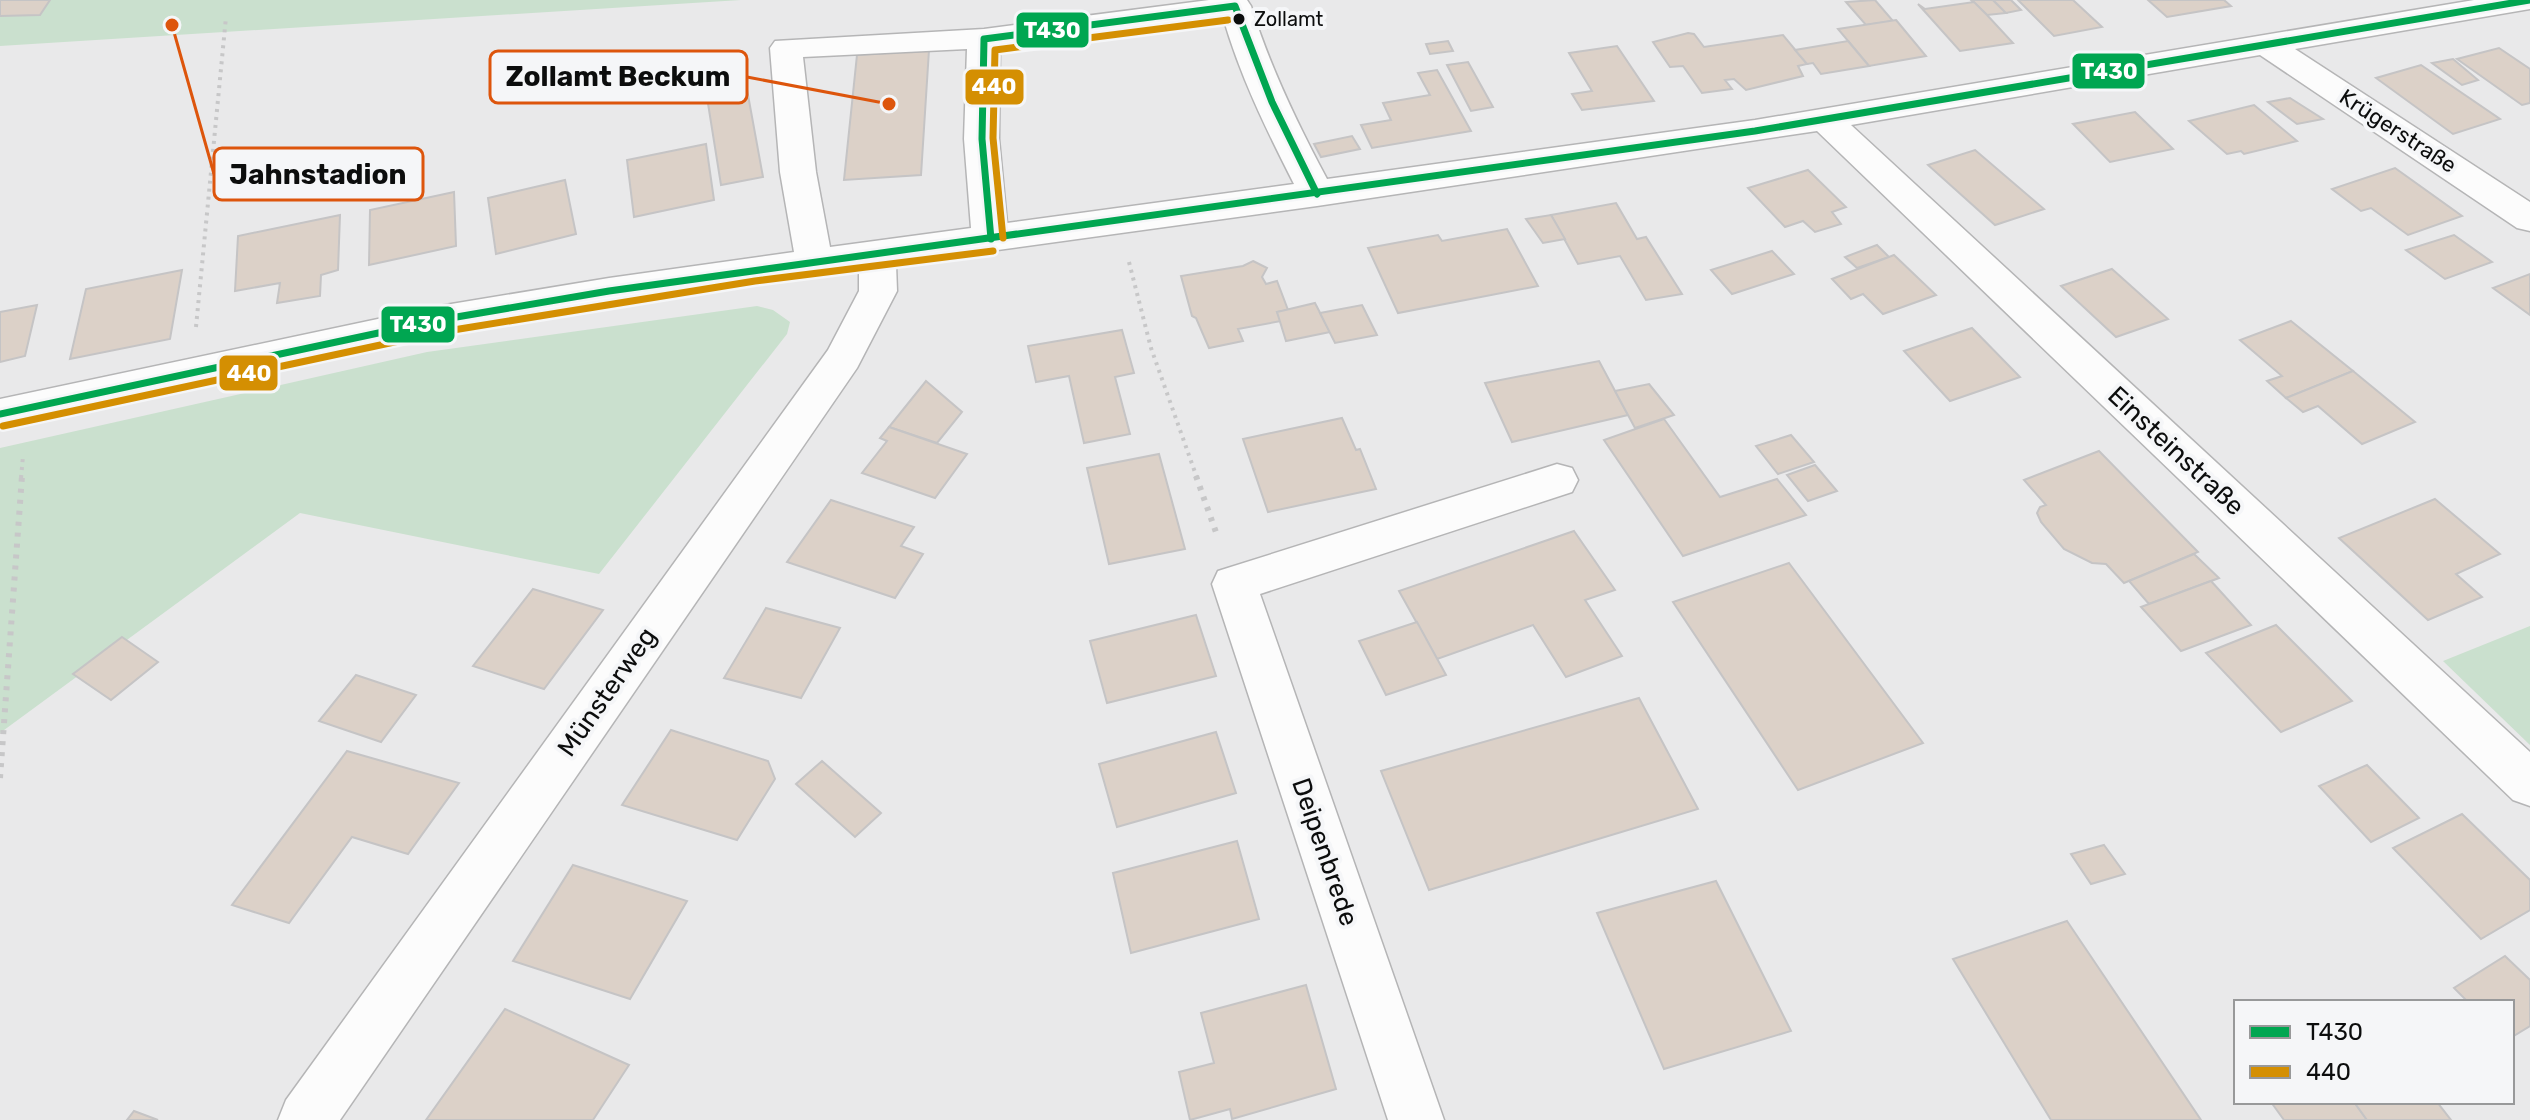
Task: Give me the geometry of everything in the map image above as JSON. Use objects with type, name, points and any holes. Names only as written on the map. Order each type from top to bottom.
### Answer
[{"type":"street","points":[[13,412],[439,320],[609,291],[1317,194],[1823,118],[2530,0]]},
{"type":"street","points":[[814,261],[798,172],[786,48],[984,39],[1112,11],[1237,3],[1248,49],[1276,115],[1317,194]]},
{"type":"street","points":[[984,39],[979,93],[981,161],[991,239]]},
{"type":"street","name":"Krügerstraße","points":[[2265,44],[2530,219]]},
{"type":"street","name":"Einsteinstraße","points":[[1823,118],[2530,784]]},
{"type":"street","name":"Münsterweg","points":[[306,1120],[843,358],[878,291],[877,253]]},
{"type":"street","points":[[1234,584],[1557,480]]},
{"type":"street","name":"Deipenbrede","points":[[1234,584],[1416,1120]]},
{"type":"path","points":[[186,375],[197,324],[226,17]]},
{"type":"path","points":[[1084,227],[1088,264],[1128,259],[1151,348],[1234,584]]},
{"type":"path","points":[[0,778],[13,412]]},
{"type":"green space","points":[[0,0],[741,0],[0,46]]},
{"type":"green space","points":[[757,306],[773,310],[790,322],[787,334],[599,574],[300,513],[0,733],[0,448],[427,352]]},
{"type":"green space","points":[[2530,626],[2530,745],[2443,661]]},
{"type":"building","points":[[0,0],[50,0],[40,15],[0,16]]},
{"type":"building","points":[[1875,0],[1893,21],[1866,25],[1846,2]]},
{"type":"building","points":[[1971,0],[1993,0],[2006,13],[1987,15]]},
{"type":"building","points":[[1993,0],[2011,0],[2021,10],[2006,13]]},
{"type":"building","points":[[2018,0],[2073,0],[2102,27],[2054,36]]},
{"type":"building","points":[[2148,0],[2224,0],[2231,6],[2167,17]]},
{"type":"building","points":[[1974,2],[2013,43],[1960,51],[1918,4],[1925,9]]},
{"type":"building","points":[[1896,20],[1926,56],[1869,66],[1838,29]]},
{"type":"building","points":[[1694,34],[1704,47],[1783,35],[1807,64],[1798,66],[1803,76],[1746,90],[1734,79],[1725,80],[1732,89],[1702,93],[1683,66],[1670,67],[1653,42]]},
{"type":"building","points":[[1448,41],[1453,51],[1430,54],[1426,44]]},
{"type":"building","points":[[1848,41],[1869,66],[1821,74],[1813,63],[1807,64],[1795,50]]},
{"type":"building","points":[[1617,46],[1654,101],[1582,110],[1572,94],[1592,91],[1569,53]]},
{"type":"building","points":[[2499,48],[2530,69],[2530,103],[2522,105],[2457,59]]},
{"type":"building","points":[[929,50],[921,175],[844,180],[857,55]]},
{"type":"building","points":[[2453,59],[2478,80],[2462,85],[2432,63]]},
{"type":"building","points":[[1468,62],[1493,107],[1471,111],[1447,65]]},
{"type":"building","points":[[2421,65],[2500,119],[2453,134],[2376,78]]},
{"type":"building","points":[[1437,70],[1471,131],[1372,148],[1361,125],[1391,120],[1383,103],[1430,95],[1418,73]]},
{"type":"building","points":[[746,84],[763,177],[721,185],[706,91]]},
{"type":"building","points":[[2290,98],[2323,119],[2297,124],[2268,102]]},
{"type":"building","points":[[2254,105],[2297,141],[2244,154],[2241,151],[2227,154],[2189,121]]},
{"type":"building","points":[[2135,112],[2173,149],[2110,162],[2073,124]]},
{"type":"building","points":[[1352,136],[1360,149],[1321,157],[1314,144]]},
{"type":"building","points":[[706,144],[714,200],[634,217],[627,160]]},
{"type":"building","points":[[1975,150],[2044,209],[1995,225],[1928,165]]},
{"type":"building","points":[[2395,168],[2462,216],[2408,235],[2371,208],[2361,211],[2332,189]]},
{"type":"building","points":[[1808,170],[1846,207],[1832,212],[1841,224],[1815,232],[1803,221],[1785,227],[1748,188]]},
{"type":"building","points":[[565,180],[576,234],[496,254],[488,198]]},
{"type":"building","points":[[454,192],[456,246],[369,265],[370,210]]},
{"type":"building","points":[[1616,203],[1637,239],[1646,237],[1682,294],[1646,300],[1620,256],[1578,264],[1551,215]]},
{"type":"building","points":[[340,215],[338,270],[321,275],[320,296],[277,303],[280,283],[235,291],[238,236]]},
{"type":"building","points":[[1551,215],[1565,239],[1543,243],[1526,219]]},
{"type":"building","points":[[1507,229],[1538,286],[1398,313],[1368,248],[1438,235],[1442,241]]},
{"type":"building","points":[[2454,235],[2492,262],[2445,279],[2406,250]]},
{"type":"building","points":[[1877,245],[1889,257],[1857,268],[1845,257]]},
{"type":"building","points":[[1772,251],[1794,274],[1732,294],[1711,270]]},
{"type":"building","points":[[1894,255],[1936,295],[1883,314],[1863,294],[1851,299],[1832,279]]},
{"type":"building","points":[[1253,261],[1267,268],[1262,277],[1266,284],[1277,281],[1288,310],[1277,312],[1281,321],[1238,329],[1243,341],[1209,348],[1196,318],[1192,316],[1181,276],[1243,266]]},
{"type":"building","points":[[2112,269],[2168,319],[2116,337],[2061,286]]},
{"type":"building","points":[[182,270],[170,339],[70,359],[86,289]]},
{"type":"building","points":[[2530,274],[2530,315],[2493,288]]},
{"type":"building","points":[[1315,303],[1330,332],[1286,341],[1277,312]]},
{"type":"building","points":[[37,305],[25,356],[0,362],[0,312]]},
{"type":"building","points":[[1362,305],[1377,335],[1335,343],[1320,313]]},
{"type":"building","points":[[2291,321],[2353,371],[2286,398],[2267,381],[2282,376],[2240,340]]},
{"type":"building","points":[[1972,328],[2020,377],[1950,401],[1904,351]]},
{"type":"building","points":[[1122,330],[1134,373],[1115,377],[1130,434],[1084,443],[1069,376],[1036,382],[1028,346]]},
{"type":"building","points":[[1599,361],[1628,415],[1512,442],[1485,383]]},
{"type":"building","points":[[2353,371],[2415,422],[2362,444],[2318,406],[2303,412],[2286,398]]},
{"type":"building","points":[[926,381],[962,412],[937,443],[889,427]]},
{"type":"building","points":[[1649,384],[1674,415],[1635,428],[1615,391]]},
{"type":"building","points":[[1342,418],[1356,450],[1360,449],[1376,489],[1268,512],[1243,439]]},
{"type":"building","points":[[1664,419],[1720,497],[1777,479],[1806,515],[1683,556],[1604,440]]},
{"type":"building","points":[[889,427],[967,454],[935,498],[862,473],[887,441],[880,438]]},
{"type":"building","points":[[1791,435],[1814,462],[1778,474],[1756,446]]},
{"type":"building","points":[[2099,451],[2198,552],[2124,583],[2106,564],[2092,563],[2064,549],[2037,513],[2040,507],[2046,505],[2024,480]]},
{"type":"building","points":[[1159,454],[1185,549],[1109,564],[1087,468]]},
{"type":"building","points":[[1815,465],[1837,491],[1808,501],[1787,475]]},
{"type":"building","points":[[2435,499],[2500,554],[2456,574],[2482,597],[2428,620],[2339,538]]},
{"type":"building","points":[[831,500],[914,527],[901,546],[923,554],[895,598],[787,562]]},
{"type":"building","points":[[1574,531],[1615,590],[1585,600],[1622,656],[1566,677],[1533,625],[1437,659],[1399,591]]},
{"type":"building","points":[[2194,554],[2219,578],[2149,604],[2129,581]]},
{"type":"building","points":[[1789,563],[1923,743],[1798,790],[1673,602]]},
{"type":"building","points":[[2211,581],[2251,625],[2181,651],[2141,607]]},
{"type":"building","points":[[533,589],[603,610],[544,689],[473,666]]},
{"type":"building","points":[[766,608],[840,628],[801,698],[724,678]]},
{"type":"building","points":[[1196,615],[1216,676],[1107,703],[1090,641]]},
{"type":"building","points":[[1417,622],[1446,675],[1386,695],[1359,641]]},
{"type":"building","points":[[2276,625],[2352,701],[2281,732],[2206,653]]},
{"type":"building","points":[[122,637],[158,662],[111,700],[73,674]]},
{"type":"building","points":[[356,675],[416,695],[381,742],[319,721]]},
{"type":"building","points":[[1639,698],[1698,809],[1429,890],[1381,771]]},
{"type":"building","points":[[671,730],[768,761],[775,779],[737,840],[622,805]]},
{"type":"building","points":[[1216,732],[1236,793],[1117,827],[1099,764]]},
{"type":"building","points":[[347,751],[459,783],[408,854],[352,837],[289,923],[232,905]]},
{"type":"building","points":[[822,761],[881,813],[855,837],[796,784]]},
{"type":"building","points":[[2367,765],[2419,818],[2371,842],[2319,786]]},
{"type":"building","points":[[2462,814],[2530,880],[2530,910],[2481,939],[2393,848]]},
{"type":"building","points":[[1237,841],[1259,919],[1131,953],[1113,873]]},
{"type":"building","points":[[2104,845],[2125,874],[2091,884],[2071,854]]},
{"type":"building","points":[[573,865],[687,901],[630,999],[513,961]]},
{"type":"building","points":[[1716,881],[1791,1031],[1664,1069],[1597,913]]},
{"type":"building","points":[[2067,921],[2201,1120],[2051,1120],[1953,959]]},
{"type":"building","points":[[2505,956],[2530,980],[2530,1026],[2514,1036],[2514,1000],[2466,1000],[2454,988]]},
{"type":"building","points":[[1306,985],[1336,1089],[1232,1119],[1230,1109],[1190,1120],[1179,1072],[1214,1063],[1201,1013]]},
{"type":"building","points":[[505,1009],[629,1065],[593,1120],[426,1120]]},
{"type":"building","points":[[2272,1104],[2355,1104],[2367,1120],[2284,1120]]},
{"type":"building","points":[[2355,1104],[2439,1104],[2451,1120],[2367,1120]]},
{"type":"building","points":[[134,1111],[158,1120],[127,1120]]},
{"type":"transit line","name":"T430","points":[[0,414],[439,320],[609,291],[1755,131],[2530,0]]},
{"type":"transit line","name":"T430","points":[[991,239],[982,139],[984,39],[1235,6],[1272,102],[1317,194]]},
{"type":"transit line","name":"440","points":[[1003,238],[993,138],[995,50],[1228,20]]},
{"type":"transit line","name":"440","points":[[3,426],[441,332],[755,281],[993,251]]},
{"type":"place","name":"Zollamt","points":[[1239,19]]},
{"type":"place","name":"Jahnstadion","points":[[172,25]]},
{"type":"place","name":"Zollamt Beckum","points":[[889,104]]}]
